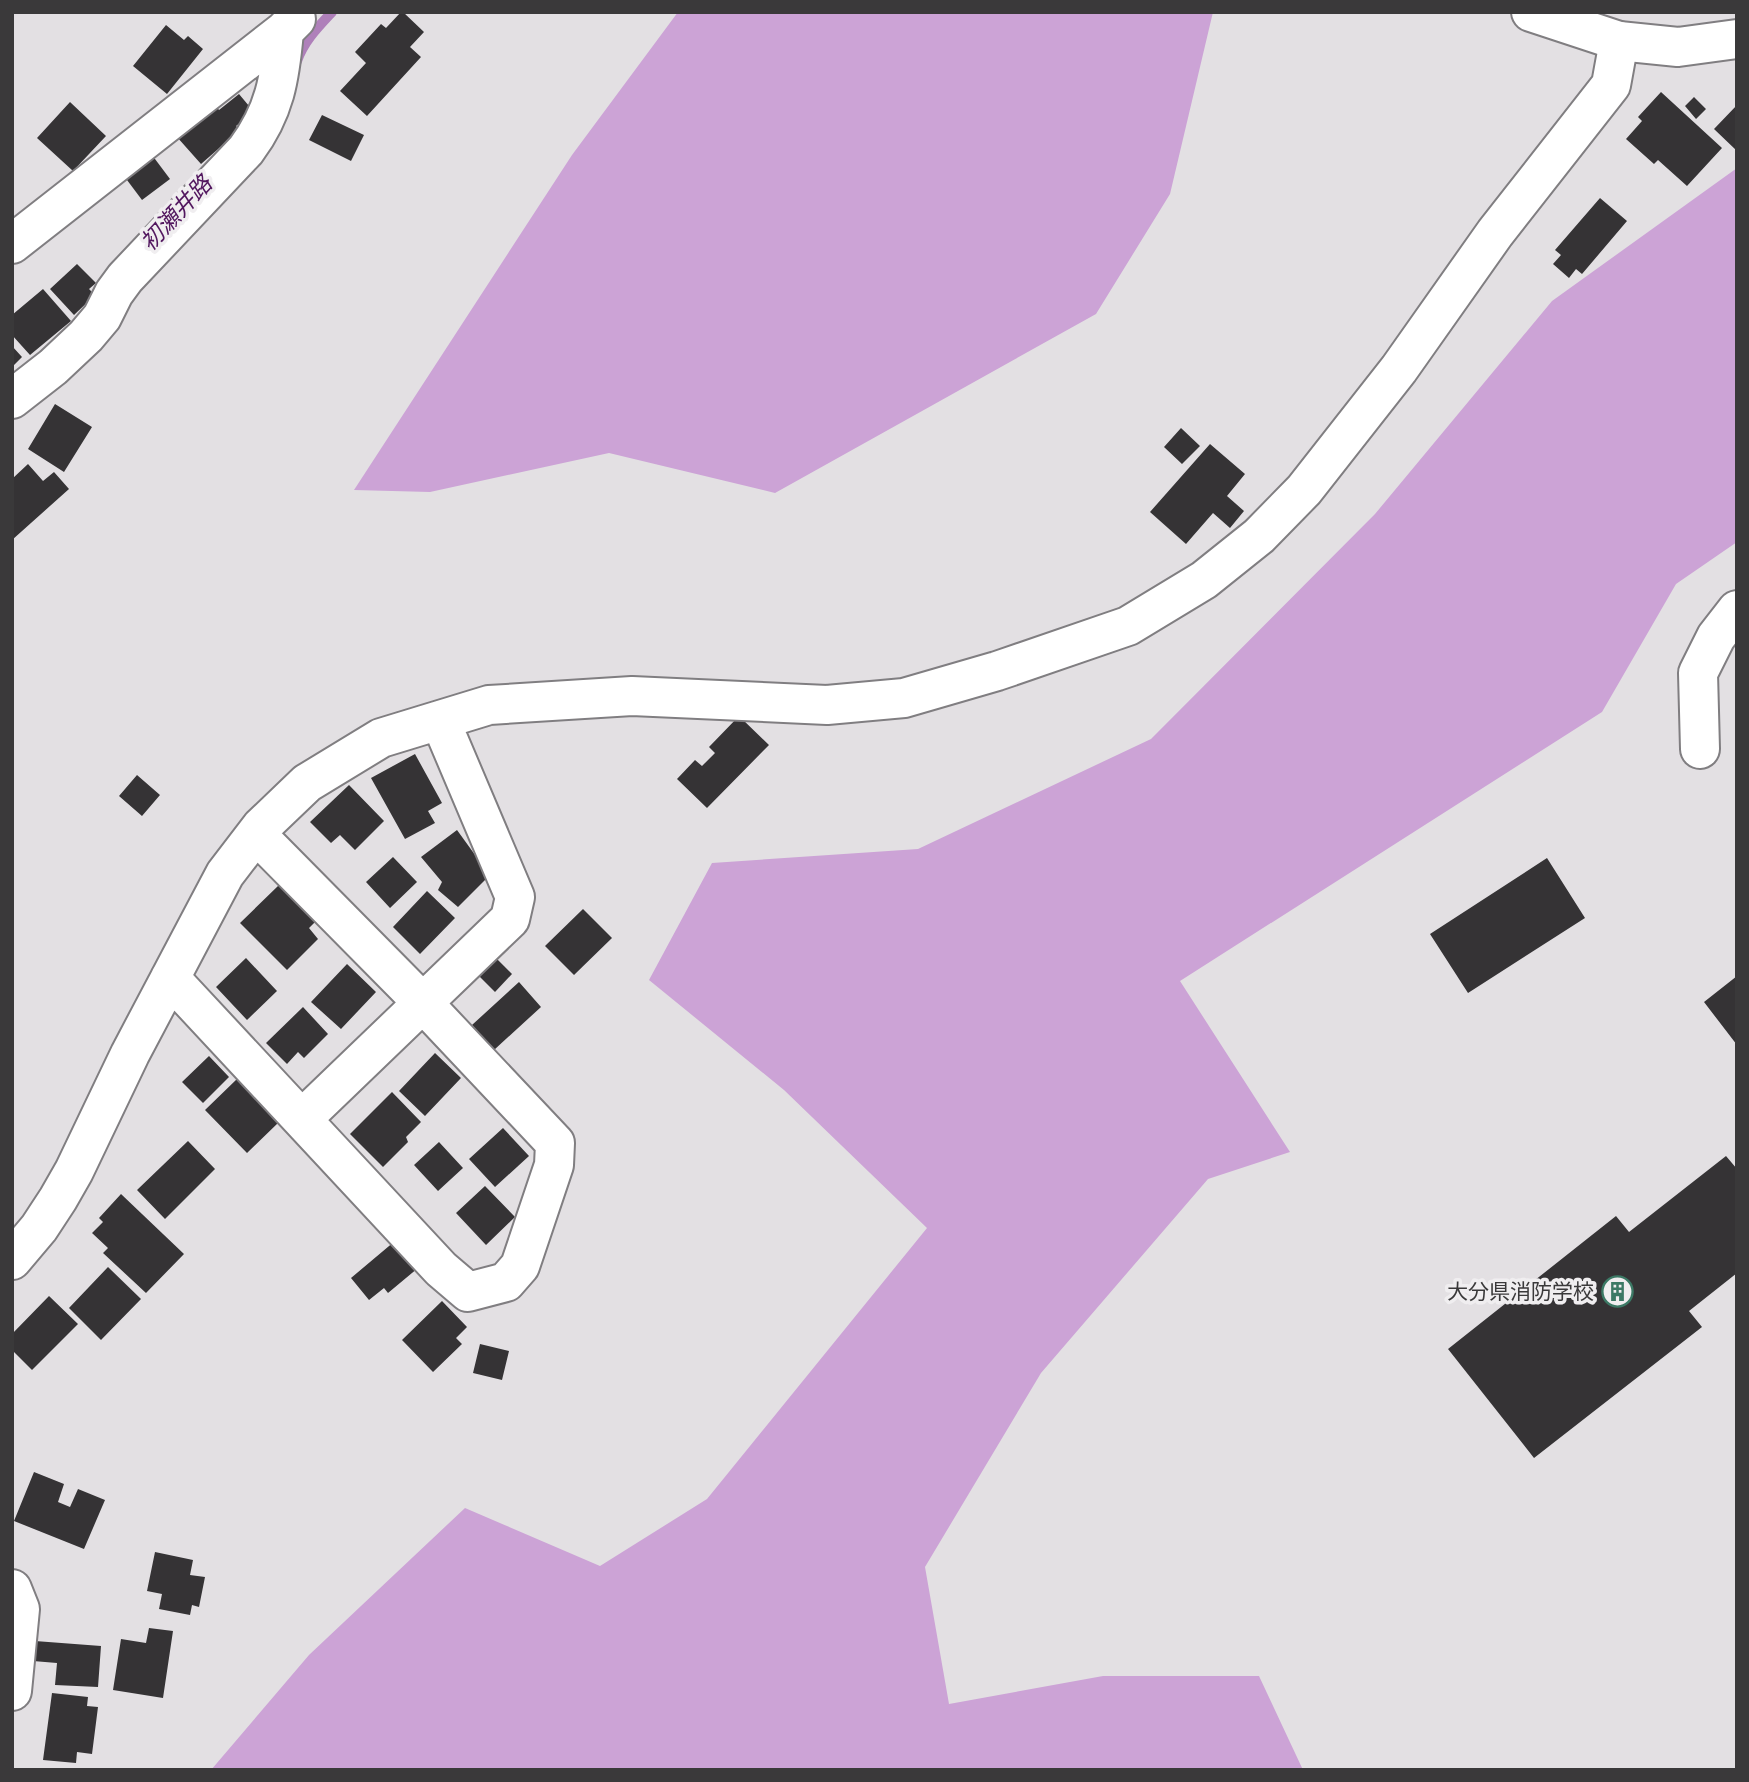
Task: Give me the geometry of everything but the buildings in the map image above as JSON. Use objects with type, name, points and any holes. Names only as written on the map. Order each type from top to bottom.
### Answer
[{"type":"street","points":[[1531,12],[1619,41],[1678,47],[1737,39]]},
{"type":"street","points":[[12,244],[293,22]]},
{"type":"street","points":[[12,399],[53,367],[86,336],[102,317],[125,278],[230,169],[252,142],[269,113],[293,22]]},
{"type":"street","points":[[12,1260],[39,1228],[74,1171],[130,1054],[225,874],[261,827],[307,783],[381,738],[489,705],[632,696],[827,705],[904,698],[997,671],[1128,626],[1204,580],[1259,536],[1304,490],[1399,369],[1495,233],[1611,85],[1619,41]]},
{"type":"street","points":[[1700,749],[1698,673],[1716,637],[1737,610]]},
{"type":"street","points":[[302,1119],[510,919],[515,897],[440,720]]},
{"type":"street","points":[[170,978],[441,1269],[468,1292],[506,1282],[520,1266],[554,1165],[555,1143],[423,1003],[256,834]]},
{"type":"street","points":[[12,1589],[20,1609],[12,1691]]},
{"type":"shaded area","points":[[678,12],[1213,12],[1170,194],[1096,314],[775,493],[609,453],[430,492],[354,490],[572,155]]},
{"type":"shaded area","points":[[1737,168],[1737,542],[1676,584],[1602,712],[1180,981],[1290,1152],[1208,1179],[1041,1373],[925,1567],[949,1704],[1103,1676],[1259,1676],[1303,1770],[211,1770],[309,1655],[465,1508],[600,1566],[707,1499],[927,1228],[784,1090],[649,980],[712,863],[918,849],[1151,739],[1375,514],[1552,301]]},
{"type":"waterway","name":"初瀬井路","points":[[297,61],[307,41],[332,12]]},
{"type":"place","name":"大分県消防学校","points":[[1617,1292]]}]
